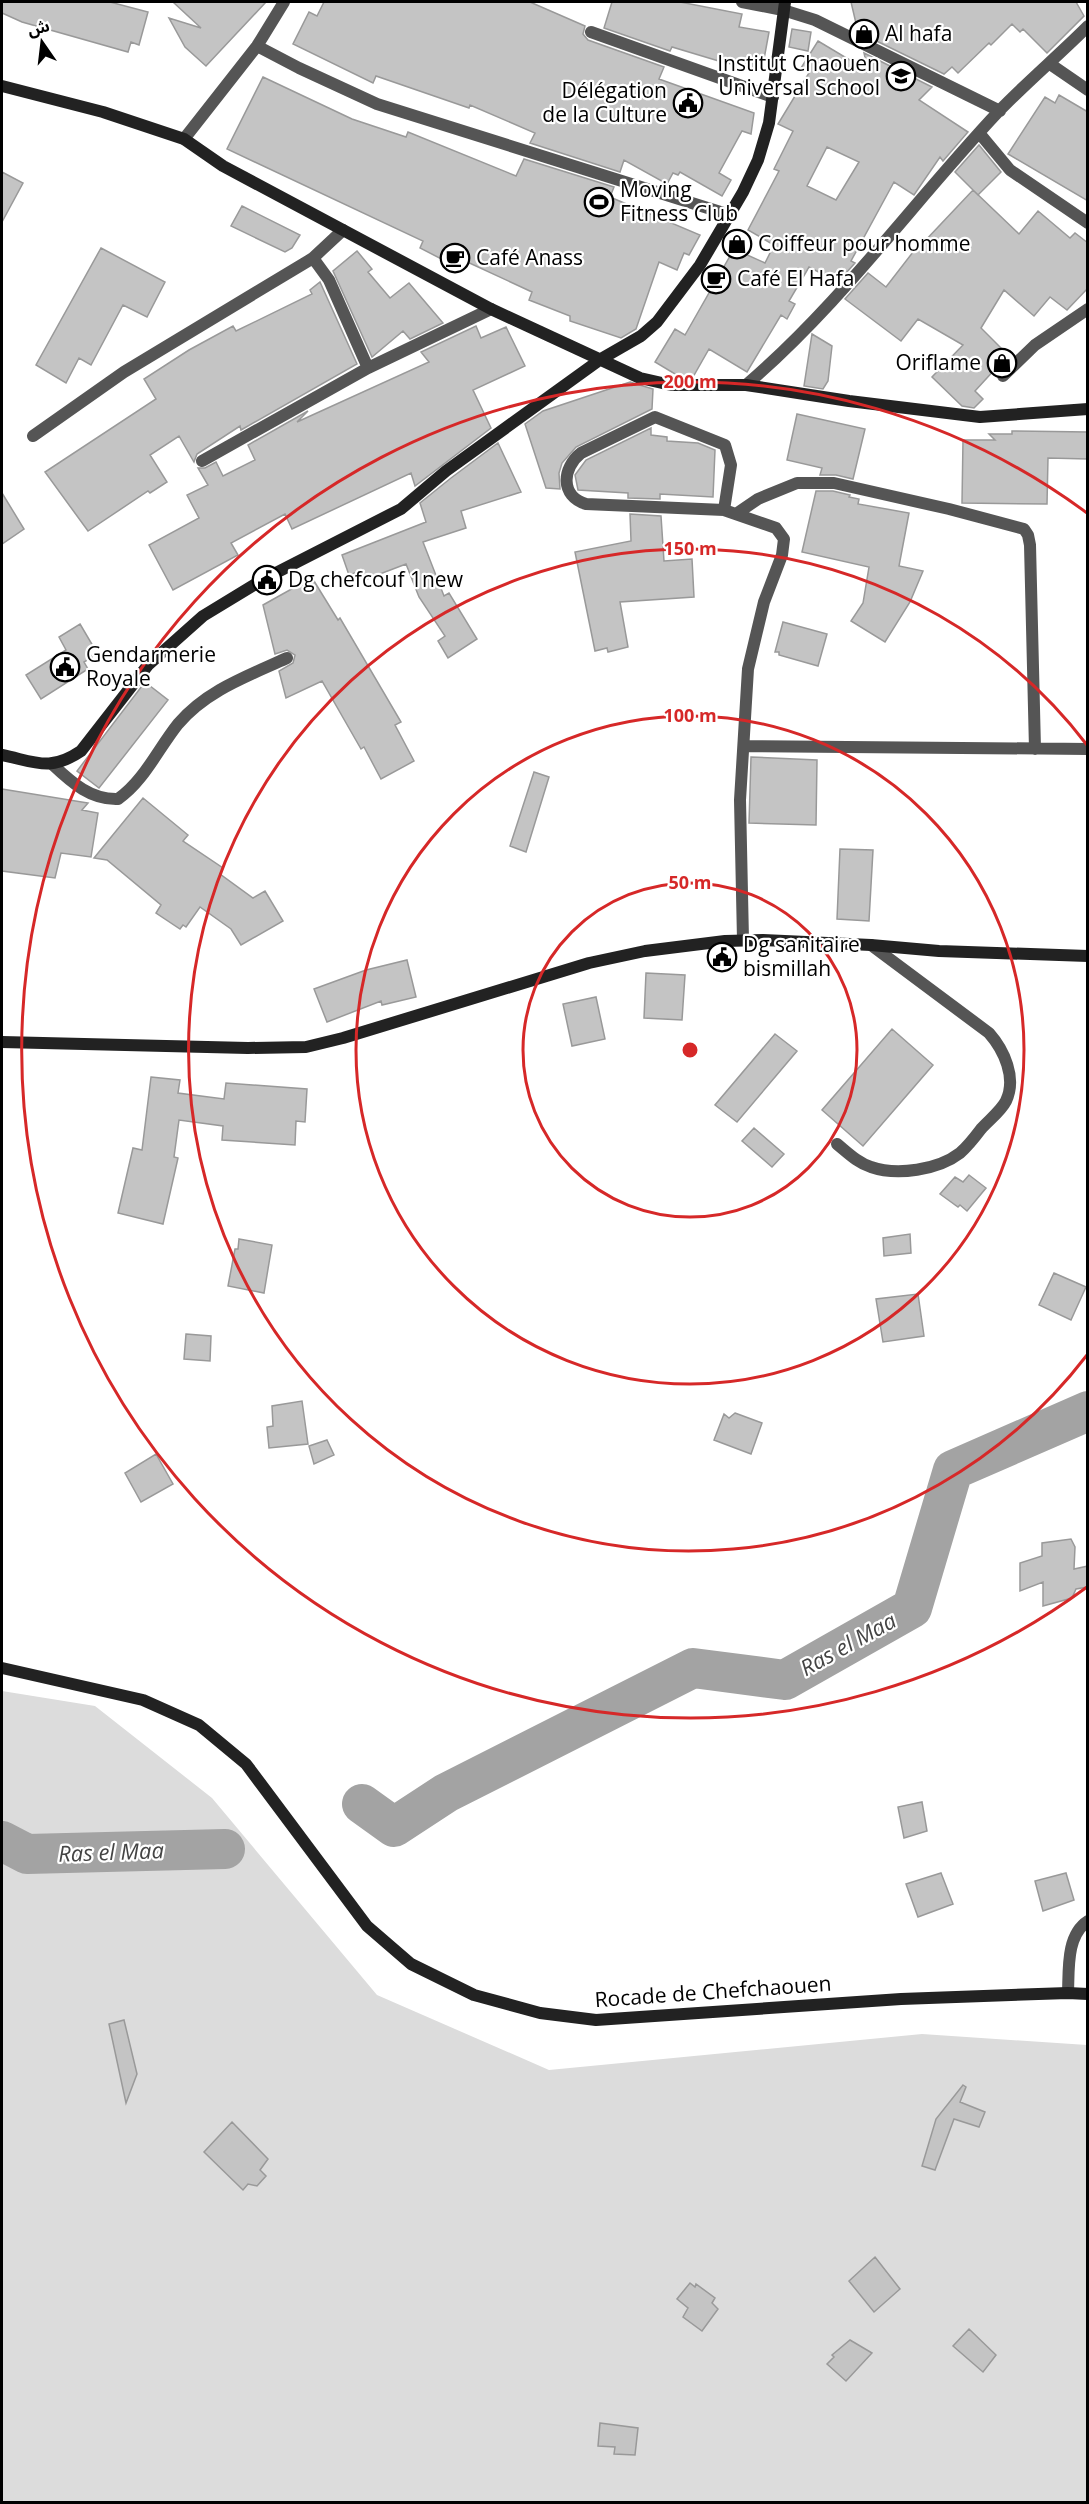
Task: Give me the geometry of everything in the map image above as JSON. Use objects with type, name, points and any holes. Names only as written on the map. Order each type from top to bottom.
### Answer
[{"type":"street","points":[[184,139],[257,46],[284,2]]},
{"type":"street","points":[[742,2],[784,6],[1000,111]]},
{"type":"street","points":[[2,755],[53,765],[66,761],[81,751],[148,665],[203,616],[262,580],[401,509],[446,471],[601,359],[629,344],[657,322],[699,265],[730,215],[758,160],[769,123],[784,6]]},
{"type":"street","points":[[746,385],[831,302],[1000,111],[1088,26]]},
{"type":"street","points":[[591,32],[773,97]]},
{"type":"street","points":[[257,46],[376,104],[730,215]]},
{"type":"street","points":[[1050,64],[1088,90]]},
{"type":"street","points":[[2,86],[103,112],[184,139],[223,166],[491,309],[640,378],[671,385],[746,385],[849,401],[980,417],[1088,409]]},
{"type":"street","points":[[980,134],[1010,170],[1088,223]]},
{"type":"street","points":[[33,436],[124,372],[312,258],[343,230]]},
{"type":"street","points":[[312,258],[329,280],[368,368]]},
{"type":"street","points":[[202,461],[368,368],[491,309]]},
{"type":"street","points":[[1003,376],[1035,345],[1088,309]]},
{"type":"street","points":[[730,512],[731,465],[725,445],[655,417],[581,453],[573,459],[566,470],[570,495],[573,499],[586,504],[730,512],[776,528],[784,539],[782,555],[766,594],[748,669],[740,800],[743,940]]},
{"type":"street","points":[[730,512],[797,483],[834,483],[1024,529],[1030,545],[1035,749]]},
{"type":"street","points":[[53,765],[68,779],[96,797],[118,799],[130,791],[178,724],[212,693],[287,658]]},
{"type":"street","points":[[744,746],[1088,749]]},
{"type":"street","points":[[2,1042],[248,1048],[306,1047],[343,1038],[589,963],[645,951],[743,940],[1088,956]]},
{"type":"street","points":[[837,1144],[863,1164],[887,1171],[938,1165],[961,1152],[1005,1101],[1009,1089],[1007,1062],[1001,1047],[989,1033],[872,945]]},
{"type":"street","name":"Rocade de Chefchaouen","points":[[2,1668],[143,1700],[199,1725],[246,1764],[367,1926],[411,1964],[474,1995],[540,2013],[596,2020],[901,1999],[1068,1993],[1088,1995]]},
{"type":"street","points":[[1068,1993],[1071,1950],[1075,1935],[1088,1921]]},
{"type":"shaded area","points":[[2,1691],[95,1706],[212,1798],[377,1995],[549,2070],[922,2034],[1087,2045],[1087,2502],[2,2502]]},
{"type":"building","points":[[2,2],[110,2],[148,12],[139,45],[131,42],[128,52],[22,22],[2,13]]},
{"type":"building","points":[[173,2],[266,2],[206,66],[185,47],[169,18],[201,28]]},
{"type":"building","points":[[324,2],[530,2],[585,26],[583,34],[588,40],[664,67],[659,79],[754,113],[751,134],[742,131],[719,173],[731,180],[722,196],[680,172],[678,175],[673,173],[667,184],[624,160],[620,172],[530,143],[535,133],[470,105],[469,108],[376,76],[373,83],[293,44],[309,12],[317,16]]},
{"type":"building","points":[[612,2],[680,2],[742,14],[739,27],[769,32],[762,70],[722,62],[672,47],[670,51],[604,28]]},
{"type":"building","points":[[851,2],[1076,2],[1084,16],[1047,53],[1023,29],[1020,32],[1012,24],[958,73],[952,67],[944,74],[858,32]]},
{"type":"building","points":[[792,29],[811,32],[808,51],[789,47]]},
{"type":"building","points":[[818,41],[868,71],[864,53],[932,87],[919,100],[968,132],[943,161],[940,157],[914,195],[894,182],[851,261],[855,263],[838,282],[809,267],[789,301],[795,304],[787,319],[781,315],[747,372],[709,349],[693,377],[680,377],[655,362],[675,329],[685,335],[734,249],[765,263],[774,245],[748,230],[779,171],[774,169],[793,131],[778,124],[809,73],[801,68]],"holes":[[[827,147],[859,162],[836,200],[807,186]]]},
{"type":"building","points":[[263,77],[352,119],[406,137],[408,132],[516,176],[524,159],[614,187],[610,197],[700,235],[689,255],[684,253],[677,270],[659,262],[636,329],[621,338],[570,321],[570,316],[529,300],[532,292],[463,260],[459,268],[420,248],[423,241],[227,149]]},
{"type":"building","points":[[1059,95],[1088,112],[1088,201],[1008,154],[1045,97],[1055,103]]},
{"type":"building","points":[[979,145],[1001,172],[978,195],[955,172]]},
{"type":"building","points":[[2,172],[23,183],[2,222]]},
{"type":"building","points":[[973,190],[1019,234],[1038,211],[1070,238],[1075,233],[1088,243],[1088,288],[1067,310],[1050,297],[1034,316],[1004,290],[981,328],[1008,355],[975,391],[983,399],[974,408],[962,406],[932,377],[963,345],[918,319],[901,341],[845,299],[868,273],[886,287],[920,243],[922,244]]},
{"type":"building","points":[[242,206],[300,235],[292,248],[285,252],[231,226]]},
{"type":"building","points":[[101,248],[165,282],[147,317],[123,305],[91,365],[79,358],[66,383],[36,365]]},
{"type":"building","points":[[357,251],[372,269],[368,272],[390,298],[409,283],[443,323],[410,339],[403,331],[372,357],[333,271]]},
{"type":"building","points":[[320,282],[357,364],[241,430],[240,426],[197,454],[194,462],[179,436],[150,455],[167,482],[150,493],[148,491],[88,531],[45,472],[156,399],[144,379],[189,350],[233,326],[236,331],[312,294],[310,290]]},
{"type":"building","points":[[476,326],[481,338],[506,327],[525,366],[473,390],[491,428],[415,486],[411,473],[292,529],[285,514],[231,543],[238,555],[173,590],[149,545],[199,518],[187,495],[208,485],[198,468],[205,468],[216,462],[223,476],[255,460],[248,445],[308,411],[297,422],[429,362],[421,352]]},
{"type":"building","points":[[812,334],[832,346],[828,381],[823,389],[804,386]]},
{"type":"building","points":[[630,382],[653,389],[652,409],[576,447],[562,463],[559,473],[560,489],[546,488],[525,424],[543,411]]},
{"type":"building","points":[[797,414],[865,429],[853,479],[836,475],[820,475],[822,468],[787,460]]},
{"type":"building","points":[[651,428],[651,435],[667,437],[667,441],[698,443],[715,450],[713,497],[660,494],[660,499],[628,498],[628,493],[578,490],[575,475],[586,460]]},
{"type":"building","points":[[1012,431],[1088,432],[1088,459],[1048,458],[1047,504],[962,503],[963,440],[995,440],[989,434],[1012,434]]},
{"type":"building","points":[[498,443],[521,492],[461,511],[466,528],[423,542],[444,596],[449,593],[477,639],[448,658],[438,641],[445,636],[419,597],[406,564],[359,582],[355,573],[349,575],[342,555],[426,522],[420,503]]},
{"type":"building","points":[[816,491],[833,491],[850,495],[849,497],[859,499],[858,504],[909,513],[899,566],[923,571],[910,602],[885,642],[851,621],[863,603],[869,567],[802,552]]},
{"type":"building","points":[[2,493],[24,529],[2,544]]},
{"type":"building","points":[[630,514],[661,516],[664,561],[692,559],[694,597],[620,602],[628,647],[608,652],[607,648],[595,651],[575,552],[631,541]]},
{"type":"building","points":[[314,581],[338,620],[340,618],[401,722],[395,725],[414,761],[381,779],[364,747],[361,749],[322,681],[286,698],[279,671],[293,663],[295,655],[287,650],[275,654],[263,605],[304,582],[306,585]]},
{"type":"building","points":[[783,622],[827,634],[818,666],[775,652]]},
{"type":"building","points":[[80,624],[93,646],[87,650],[92,657],[84,662],[88,669],[41,699],[26,675],[66,650],[59,637]]},
{"type":"building","points":[[145,682],[168,700],[99,788],[77,771]]},
{"type":"building","points":[[751,757],[817,760],[816,825],[749,823]]},
{"type":"building","points":[[534,772],[549,777],[526,852],[510,846]]},
{"type":"building","points":[[2,789],[88,803],[82,810],[98,813],[91,857],[61,853],[55,878],[2,871]]},
{"type":"building","points":[[143,798],[188,835],[183,841],[223,868],[220,874],[253,898],[265,891],[283,921],[241,945],[231,929],[200,907],[186,927],[183,925],[180,929],[156,913],[161,905],[107,860],[94,858]]},
{"type":"building","points":[[840,849],[873,850],[869,921],[837,919]]},
{"type":"building","points":[[407,960],[416,997],[382,1005],[381,1001],[327,1022],[314,989],[366,970]]},
{"type":"building","points":[[646,973],[685,975],[682,1020],[644,1018]]},
{"type":"building","points":[[596,997],[605,1039],[572,1046],[563,1004]]},
{"type":"building","points":[[892,1029],[933,1065],[863,1146],[822,1110]]},
{"type":"building","points":[[775,1034],[797,1051],[737,1122],[715,1105]]},
{"type":"building","points":[[151,1077],[180,1080],[178,1093],[224,1099],[226,1083],[307,1089],[305,1122],[296,1121],[295,1145],[222,1140],[223,1126],[179,1120],[174,1157],[178,1158],[163,1224],[118,1213],[133,1148],[142,1150]]},
{"type":"building","points":[[754,1128],[784,1154],[772,1167],[742,1141]]},
{"type":"building","points":[[969,1175],[986,1188],[967,1211],[940,1194],[955,1177],[963,1182]]},
{"type":"building","points":[[910,1234],[911,1253],[884,1256],[883,1238]]},
{"type":"building","points":[[239,1239],[272,1245],[264,1293],[228,1286]]},
{"type":"building","points":[[1054,1273],[1086,1287],[1071,1320],[1039,1305]]},
{"type":"building","points":[[918,1294],[924,1336],[883,1342],[876,1299]]},
{"type":"building","points":[[186,1334],[211,1336],[210,1361],[184,1359]]},
{"type":"building","points":[[302,1401],[308,1444],[269,1448],[267,1427],[273,1426],[272,1406]]},
{"type":"building","points":[[735,1413],[762,1423],[751,1454],[714,1440],[724,1414],[729,1418]]},
{"type":"building","points":[[327,1440],[334,1455],[314,1464],[309,1446]]},
{"type":"building","points":[[156,1454],[173,1484],[141,1502],[125,1473]]},
{"type":"building","points":[[1071,1539],[1075,1547],[1074,1569],[1088,1566],[1088,1587],[1076,1589],[1072,1598],[1043,1606],[1043,1582],[1020,1591],[1020,1563],[1042,1556],[1042,1543]]},
{"type":"building","points":[[922,1802],[927,1831],[904,1838],[898,1807]]},
{"type":"building","points":[[941,1873],[953,1904],[918,1917],[906,1884]]},
{"type":"building","points":[[1066,1873],[1074,1900],[1043,1911],[1035,1881]]},
{"type":"building","points":[[124,2020],[137,2074],[126,2103],[109,2024]]},
{"type":"building","points":[[963,2085],[966,2087],[960,2102],[985,2112],[979,2127],[954,2119],[935,2170],[922,2166],[936,2119]]},
{"type":"building","points":[[232,2122],[268,2159],[260,2170],[266,2176],[257,2186],[248,2184],[243,2190],[204,2152]]},
{"type":"building","points":[[875,2257],[900,2289],[874,2312],[849,2281]]},
{"type":"building","points":[[690,2283],[695,2287],[696,2284],[715,2298],[712,2303],[718,2309],[702,2331],[683,2317],[688,2308],[677,2299]]},
{"type":"building","points":[[969,2329],[996,2355],[983,2372],[953,2346]]},
{"type":"building","points":[[850,2340],[872,2353],[846,2381],[827,2364],[834,2357],[832,2355]]},
{"type":"building","points":[[600,2423],[638,2428],[635,2455],[614,2454],[615,2447],[598,2446]]},
{"type":"waterway","name":"Ras el Maa","points":[[362,1804],[394,1827],[446,1793],[693,1668],[785,1680],[912,1608],[953,1470],[1088,1411]]},
{"type":"waterway","name":"Ras el Maa","points":[[2,1841],[27,1854],[225,1849]]},
{"type":"place","name":"Al hafa","points":[[864,34]]},
{"type":"place","name":"Institut Chaouen Universal School","points":[[901,76]]},
{"type":"place","name":"Délégation de la Culture","points":[[688,103]]},
{"type":"place","name":"Moving Fitness Club","points":[[599,202]]},
{"type":"place","name":"Coiffeur pour homme","points":[[737,244]]},
{"type":"place","name":"Café Anass","points":[[455,258]]},
{"type":"place","name":"Café El Hafa","points":[[716,279]]},
{"type":"place","name":"Oriflame","points":[[1002,363]]},
{"type":"place","name":"Dg chefcouf 1new","points":[[267,580]]},
{"type":"place","name":"Gendarmerie Royale","points":[[65,667]]},
{"type":"place","name":"Dg sanitaire bismillah","points":[[722,957]]}]
